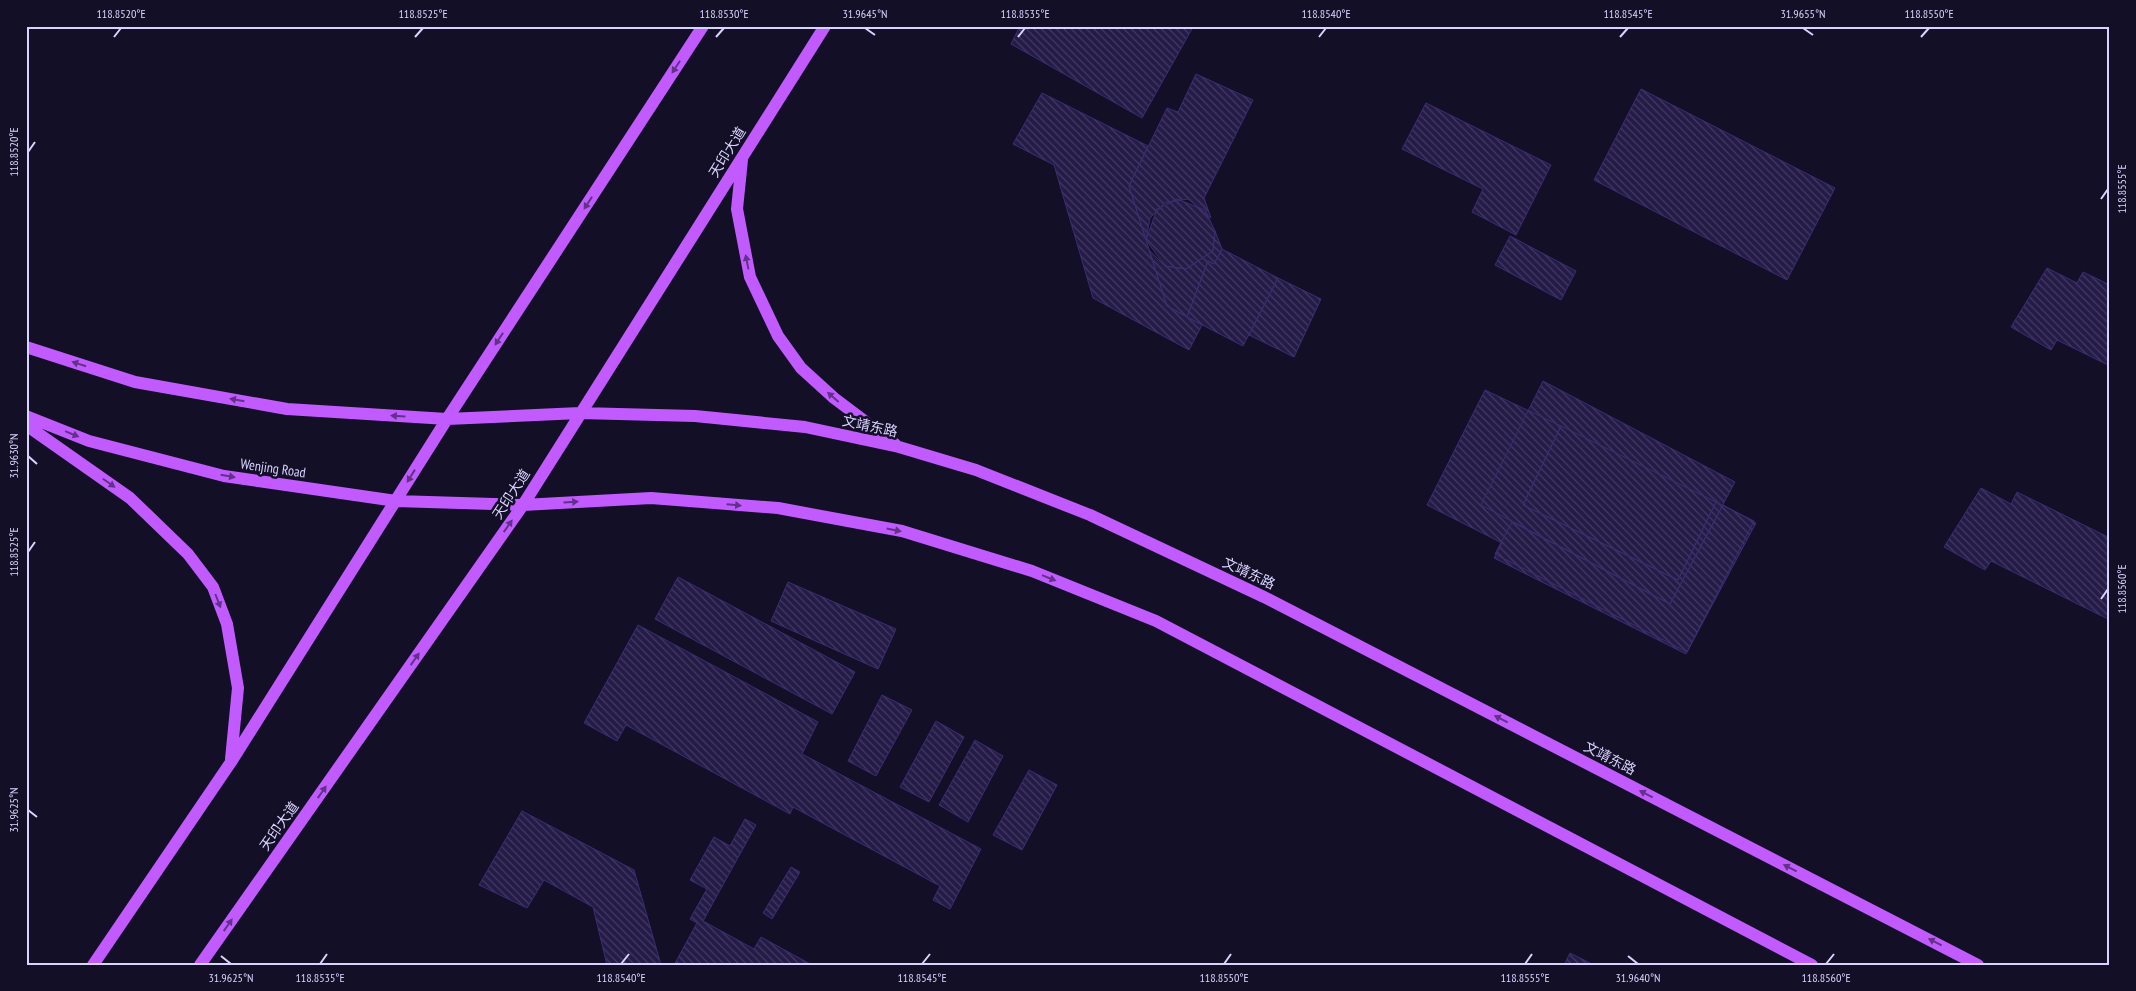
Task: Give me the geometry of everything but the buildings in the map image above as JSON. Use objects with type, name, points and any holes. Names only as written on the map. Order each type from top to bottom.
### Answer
[{"type":"main road","points":[[93,965],[231,762],[447,419],[703,26]]},
{"type":"main road","name":"天印大道","points":[[200,965],[523,505],[825,26]]},
{"type":"main road","points":[[742,156],[737,208],[744,247],[750,276],[778,336],[801,368],[834,398],[899,448]]},
{"type":"main road","points":[[26,347],[135,382],[287,409],[447,419]]},
{"type":"main road","name":"文靖东路","points":[[447,419],[580,413],[695,416],[796,426],[899,448],[976,470],[1090,515],[1264,597],[1978,965]]},
{"type":"main road","name":"Wenjing Road","points":[[26,416],[89,441],[224,476],[396,501],[523,505]]},
{"type":"main road","points":[[26,425],[130,498],[188,554],[213,587],[227,624],[238,688],[231,762]]},
{"type":"main road","points":[[523,505],[651,498],[778,508],[902,531],[1032,571],[1156,621],[1812,965]]}]
